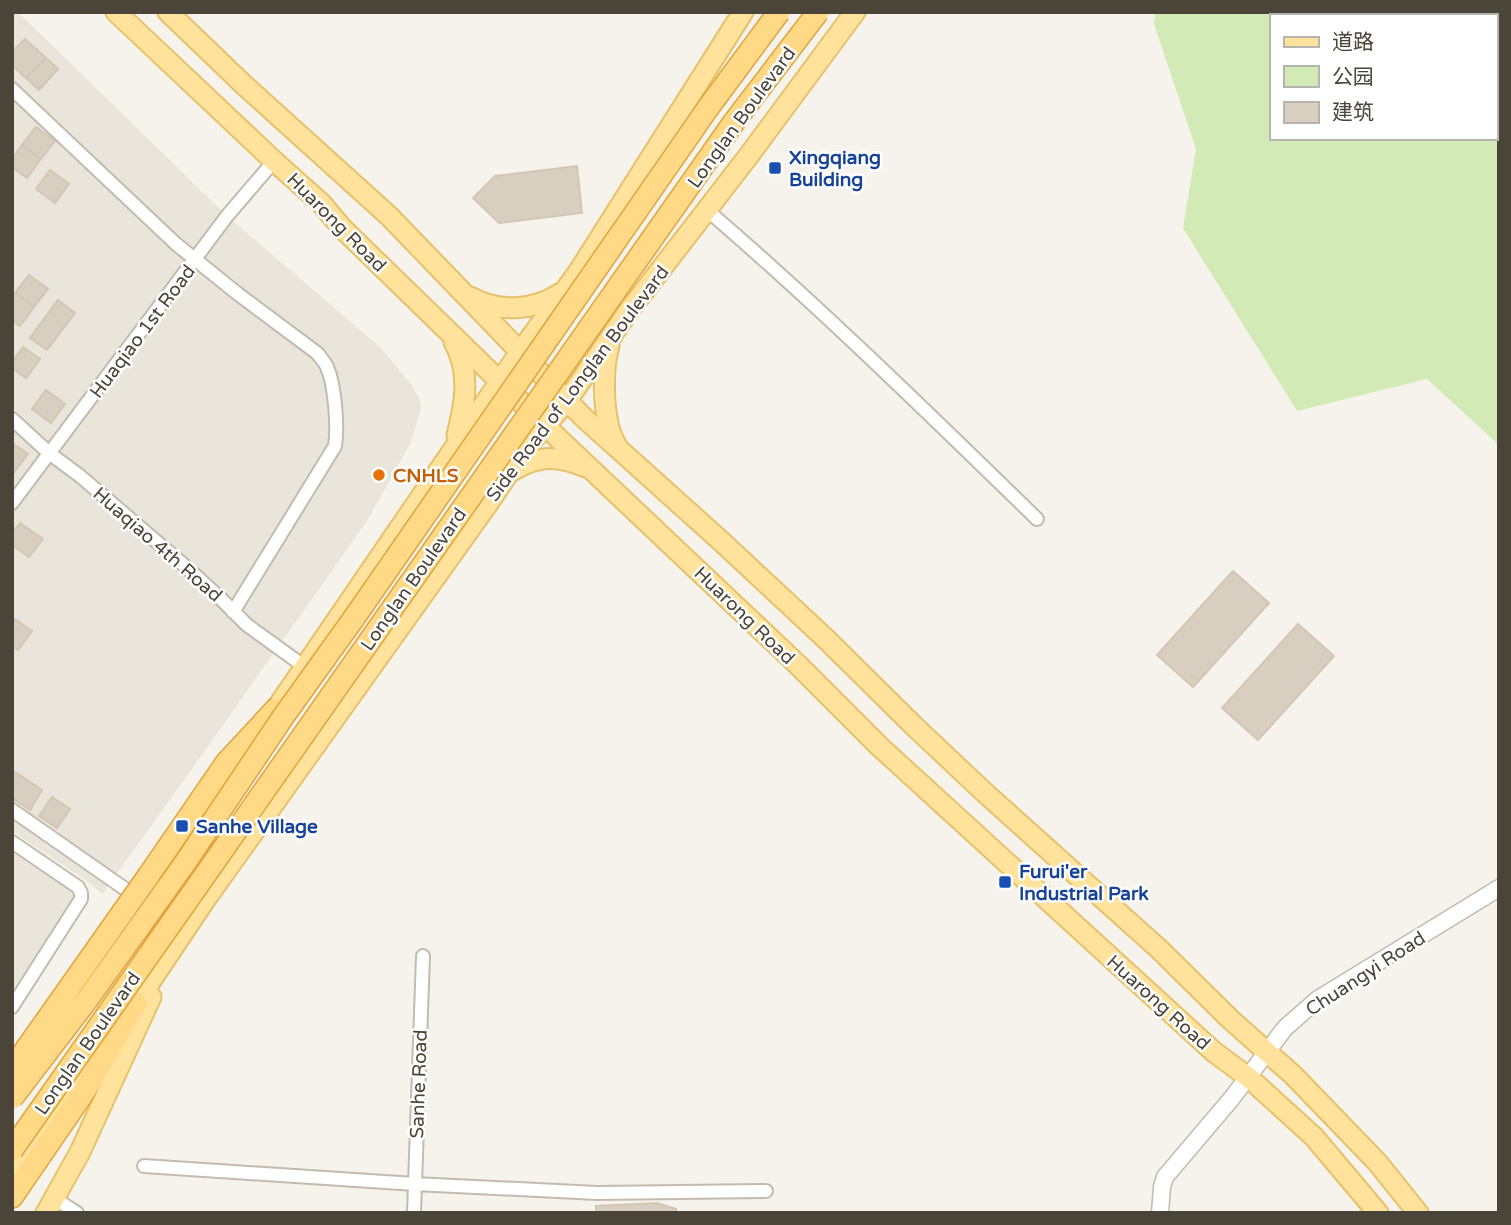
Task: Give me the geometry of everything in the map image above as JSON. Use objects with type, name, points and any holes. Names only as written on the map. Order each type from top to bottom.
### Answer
[{"type":"highway","name":"Longlan Boulevard","points":[[12,1098],[87,1000],[178,873],[283,717],[370,596],[692,130],[779,12]]},
{"type":"highway","name":"Longlan Boulevard","points":[[12,1150],[734,122],[818,12]]},
{"type":"highway","points":[[12,1069],[226,763],[276,709]]},
{"type":"highway","points":[[16,1182],[84,1092],[136,1003]]},
{"type":"main road","name":"Huarong Road","points":[[116,12],[321,203],[341,228],[591,470],[797,664],[879,746],[1204,1043],[1248,1077],[1314,1137],[1378,1213]]},
{"type":"main road","name":"Huarong Road","points":[[168,12],[389,216],[566,401],[722,541],[827,639],[914,726],[1268,1052],[1350,1133],[1401,1189],[1418,1213]]},
{"type":"main road","points":[[12,1107],[169,893],[240,784],[276,709],[457,443],[579,271],[743,12]]},
{"type":"main road","name":"Side Road of Longlan Boulevard","points":[[136,1003],[196,913],[524,450],[566,401],[628,312],[855,12]]},
{"type":"main road","points":[[579,271],[575,296],[580,307],[589,316],[611,321],[628,312]]},
{"type":"main road","points":[[464,294],[488,304],[519,308],[536,305],[565,291]]},
{"type":"main road","points":[[449,332],[464,366],[466,387],[457,443]]},
{"type":"main road","points":[[610,340],[604,373],[607,417],[611,434],[622,452]]},
{"type":"main road","points":[[457,443],[471,433],[485,435],[495,441],[508,461],[508,474],[534,460],[548,458],[575,462],[591,470]]},
{"type":"main road","points":[[169,893],[196,913]]},
{"type":"main road","points":[[50,1206],[80,1152],[177,942],[152,916]]},
{"type":"street","points":[[12,89],[176,244],[317,353],[327,366],[337,433],[335,446],[233,612]]},
{"type":"street","name":"Huaqiao 1st Road","points":[[12,503],[227,216],[274,161]]},
{"type":"street","points":[[707,210],[788,281],[1037,519]]},
{"type":"street","name":"Huaqiao 4th Road","points":[[12,419],[222,599],[247,625],[305,667]]},
{"type":"street","points":[[12,810],[152,916]]},
{"type":"street","points":[[12,842],[78,887],[81,899],[12,1007]]},
{"type":"street","name":"Chuangyi Road","points":[[1160,1213],[1165,1177],[1285,1028],[1318,999],[1499,888]]},
{"type":"street","name":"Sanhe Road","points":[[414,1213],[423,956]]},
{"type":"street","points":[[144,1166],[597,1193],[766,1191]]},
{"type":"street","points":[[50,1206],[77,1213]]},
{"type":"shaded area","points":[[12,12],[18,12],[227,216],[380,347],[410,383],[419,398],[421,408],[411,442],[367,521],[103,894],[12,831]]},
{"type":"shaded area","points":[[12,852],[77,894],[12,992]]},
{"type":"green space","points":[[1155,12],[1499,12],[1499,445],[1427,379],[1297,411],[1183,228],[1196,149],[1154,24]]},
{"type":"building","points":[[25,39],[46,58],[26,78],[12,65],[12,52]]},
{"type":"building","points":[[46,58],[58,69],[39,90],[26,78]]},
{"type":"building","points":[[36,127],[55,141],[41,159],[22,145]]},
{"type":"building","points":[[22,145],[41,159],[27,178],[12,167],[12,159]]},
{"type":"building","points":[[577,166],[582,213],[499,223],[473,198],[495,176]]},
{"type":"building","points":[[50,170],[69,184],[55,203],[36,189]]},
{"type":"building","points":[[29,275],[48,289],[34,307],[15,293]]},
{"type":"building","points":[[15,293],[34,307],[20,326],[12,320],[12,297]]},
{"type":"building","points":[[58,300],[75,313],[47,350],[30,338]]},
{"type":"building","points":[[23,347],[40,359],[26,378],[12,368],[12,362]]},
{"type":"building","points":[[46,390],[65,404],[51,423],[32,409]]},
{"type":"building","points":[[12,443],[28,454],[12,475]]},
{"type":"building","points":[[20,523],[43,539],[29,557],[12,545],[12,533]]},
{"type":"building","points":[[1233,571],[1269,603],[1193,687],[1157,655]]},
{"type":"building","points":[[13,618],[32,631],[18,650],[12,645]]},
{"type":"building","points":[[1298,624],[1334,656],[1258,740],[1222,708]]},
{"type":"building","points":[[12,770],[42,790],[30,810],[12,798]]},
{"type":"building","points":[[52,797],[70,809],[57,828],[39,816]]},
{"type":"building","points":[[657,1203],[676,1209],[676,1213],[596,1213],[596,1206]]},
{"type":"place","name":"Xingqiang Building","points":[[775,168]]},
{"type":"place","name":"CNHLS","points":[[379,475]]},
{"type":"place","name":"Sanhe Village","points":[[182,826]]},
{"type":"place","name":"Furui'er Industrial Park","points":[[1005,882]]}]
